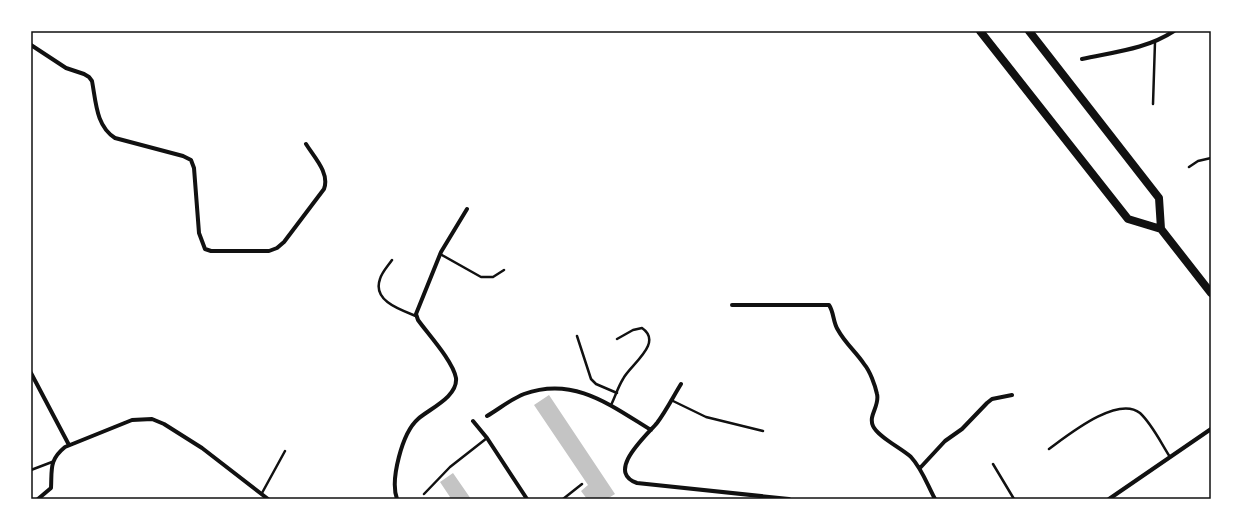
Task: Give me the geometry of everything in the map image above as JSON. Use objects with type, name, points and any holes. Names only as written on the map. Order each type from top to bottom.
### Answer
[{"type":"main road","points":[[980,31],[1128,219],[1161,229],[1211,292]]},
{"type":"main road","points":[[1029,31],[1159,198],[1161,229]]},
{"type":"street","points":[[1082,59],[1155,42],[1174,31]]},
{"type":"street","points":[[31,45],[66,68],[89,76],[92,81],[101,123],[110,135],[115,138],[183,156],[191,160],[194,168],[199,233],[205,249],[211,251],[269,251],[284,242],[324,189],[326,183],[326,176],[306,144]]},
{"type":"street","points":[[397,499],[396,474],[407,436],[417,419],[450,394],[456,379],[453,368],[416,316],[440,254],[467,209]]},
{"type":"street","points":[[732,305],[829,305],[832,309],[837,329],[865,365],[878,396],[878,402],[872,420],[873,426],[876,431],[896,445],[920,468],[935,499]]},
{"type":"street","points":[[31,373],[69,445]]},
{"type":"street","points":[[681,384],[650,430],[636,446],[626,463],[626,475],[631,481],[637,483],[789,499]]},
{"type":"street","points":[[487,416],[523,394],[549,388],[590,394],[650,430]]},
{"type":"street","points":[[920,468],[945,441],[962,429],[987,402],[992,399],[1012,395]]},
{"type":"street","points":[[38,499],[51,488],[52,462],[56,454],[69,445],[132,420],[152,419],[164,424],[202,448],[239,475],[250,487],[262,492],[268,499]]},
{"type":"street","points":[[474,421],[527,499]]},
{"type":"street","points":[[1109,499],[1211,429]]},
{"type":"lane","points":[[1153,104],[1155,42]]},
{"type":"lane","points":[[1189,167],[1198,161],[1211,158]]},
{"type":"lane","points":[[440,254],[481,277],[492,277],[504,270]]},
{"type":"lane","points":[[392,260],[380,278],[379,290],[384,299],[393,306],[416,316]]},
{"type":"lane","points":[[611,406],[627,373],[646,351],[650,336],[647,331],[642,328],[633,330],[617,339]]},
{"type":"lane","points":[[577,336],[590,379],[596,384],[617,393]]},
{"type":"lane","points":[[671,400],[706,417],[763,431]]},
{"type":"lane","points":[[1049,449],[1091,420],[1113,411],[1132,410],[1139,413],[1146,420],[1170,457]]},
{"type":"lane","points":[[424,494],[450,467],[487,438]]},
{"type":"lane","points":[[262,492],[285,451]]},
{"type":"lane","points":[[31,470],[52,462]]},
{"type":"lane","points":[[993,464],[1014,499]]},
{"type":"lane","points":[[563,499],[582,484]]},
{"type":"building","points":[[549,395],[615,494],[607,499],[587,499],[581,491],[588,485],[534,405]]},
{"type":"building","points":[[453,473],[471,499],[448,499],[450,497],[440,482]]}]
